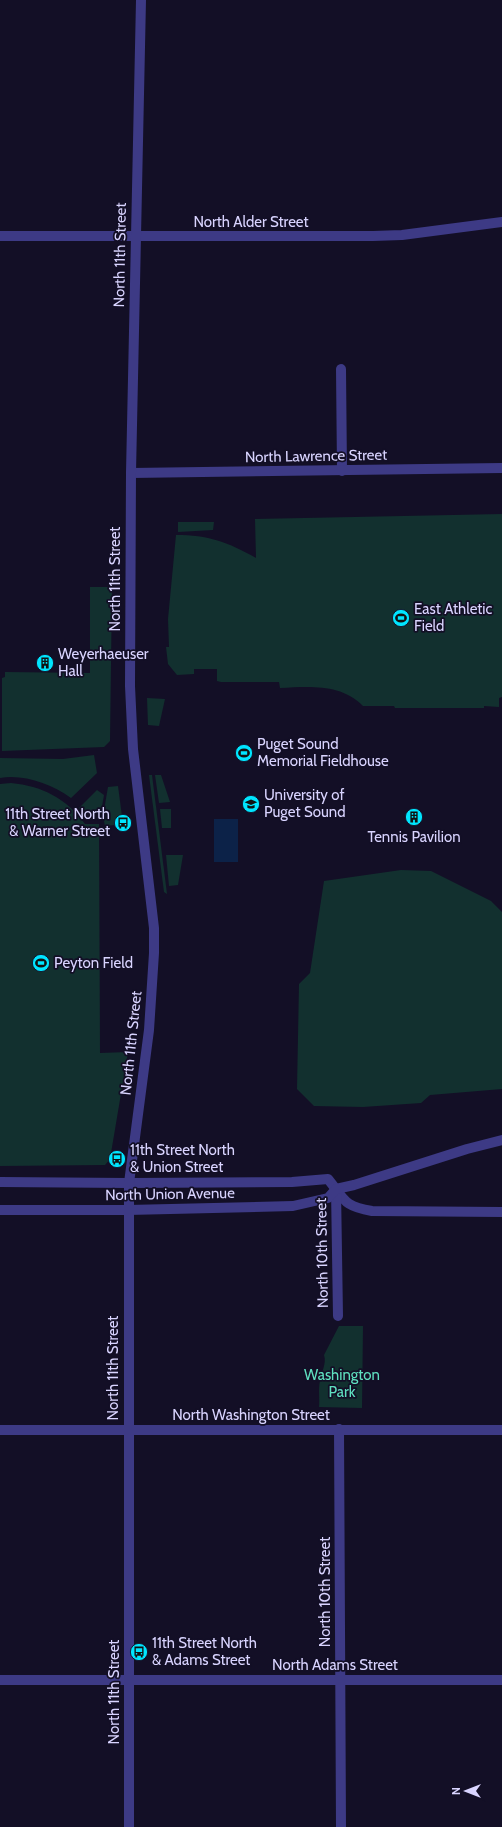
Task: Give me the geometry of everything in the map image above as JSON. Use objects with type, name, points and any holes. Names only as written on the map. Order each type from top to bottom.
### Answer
[{"type":"street","name":"North 11th Street","points":[[129,1827],[128,1210],[129,1183],[149,1030],[154,953],[154,928],[133,749],[130,686],[130,474],[141,0]]},
{"type":"street","name":"North Alder Street","points":[[0,236],[373,236],[402,235],[502,222]]},
{"type":"street","points":[[341,369],[342,471]]},
{"type":"street","name":"North Lawrence Street","points":[[130,474],[502,468]]},
{"type":"street","name":"North Union Avenue","points":[[0,1210],[128,1210],[293,1206],[328,1198],[336,1189],[354,1185],[467,1149],[502,1140]]},
{"type":"street","name":"North Union Avenue","points":[[0,1182],[292,1182],[328,1179],[347,1204],[372,1211],[502,1212]]},
{"type":"street","name":"North 10th Street","points":[[336,1189],[338,1316]]},
{"type":"street","name":"North 10th Street","points":[[339,1429],[341,1827]]},
{"type":"street","name":"North Washington Street","points":[[0,1430],[502,1430]]},
{"type":"street","name":"North Adams Street","points":[[0,1680],[502,1680]]},
{"type":"green space","name":"East Athletic Field","points":[[502,514],[502,697],[499,698],[499,707],[395,708],[394,706],[363,706],[344,693],[334,690],[313,687],[280,688],[279,682],[221,682],[217,681],[217,669],[194,669],[194,674],[177,675],[168,664],[166,647],[169,647],[168,619],[176,535],[198,536],[218,540],[256,558],[255,519]]},
{"type":"green space","points":[[178,522],[214,522],[213,530],[178,532]]},
{"type":"green space","points":[[90,587],[112,587],[110,741],[104,747],[2,751],[2,678],[5,677],[5,672],[90,673]]},
{"type":"green space","points":[[147,698],[165,699],[159,726],[148,725]]},
{"type":"green space","points":[[94,755],[97,773],[71,798],[55,788],[37,781],[18,777],[0,778],[0,758],[63,759]]},
{"type":"green space","points":[[149,775],[152,775],[167,894],[164,892]]},
{"type":"green space","points":[[155,775],[161,775],[170,802],[159,803]]},
{"type":"green space","points":[[11,783],[43,790],[70,807],[85,824],[99,824],[100,1053],[128,1052],[110,1159],[105,1165],[0,1166],[0,784]]},
{"type":"green space","points":[[118,786],[123,824],[105,826],[103,816],[108,787]]},
{"type":"green space","points":[[97,790],[104,795],[101,812],[83,812],[79,808]]},
{"type":"green space","points":[[160,809],[171,809],[171,828],[162,828]]},
{"type":"green space","points":[[166,855],[183,855],[178,885],[169,886]]},
{"type":"green space","points":[[401,870],[431,871],[491,901],[502,912],[502,1089],[430,1095],[421,1103],[363,1107],[314,1106],[297,1089],[299,984],[310,973],[324,881]]},
{"type":"green space","name":"Washington Park","points":[[339,1326],[363,1326],[362,1408],[319,1407],[319,1384],[324,1365],[324,1355]]},
{"type":"water","points":[[214,819],[238,819],[238,862],[214,862]]},
{"type":"place","name":"East Athletic Field","points":[[401,618]]},
{"type":"place","name":"Weyerhaeuser Hall","points":[[45,663]]},
{"type":"place","name":"Puget Sound Memorial Fieldhouse","points":[[244,753]]},
{"type":"place","name":"University of Puget Sound","points":[[251,804]]},
{"type":"place","name":"Tennis Pavilion","points":[[414,817]]},
{"type":"place","name":"11th Street North & Warner Street","points":[[123,823]]},
{"type":"place","name":"Peyton Field","points":[[41,963]]},
{"type":"place","name":"11th Street North & Union Street","points":[[117,1159]]},
{"type":"place","name":"11th Street North & Adams Street","points":[[139,1652]]}]
